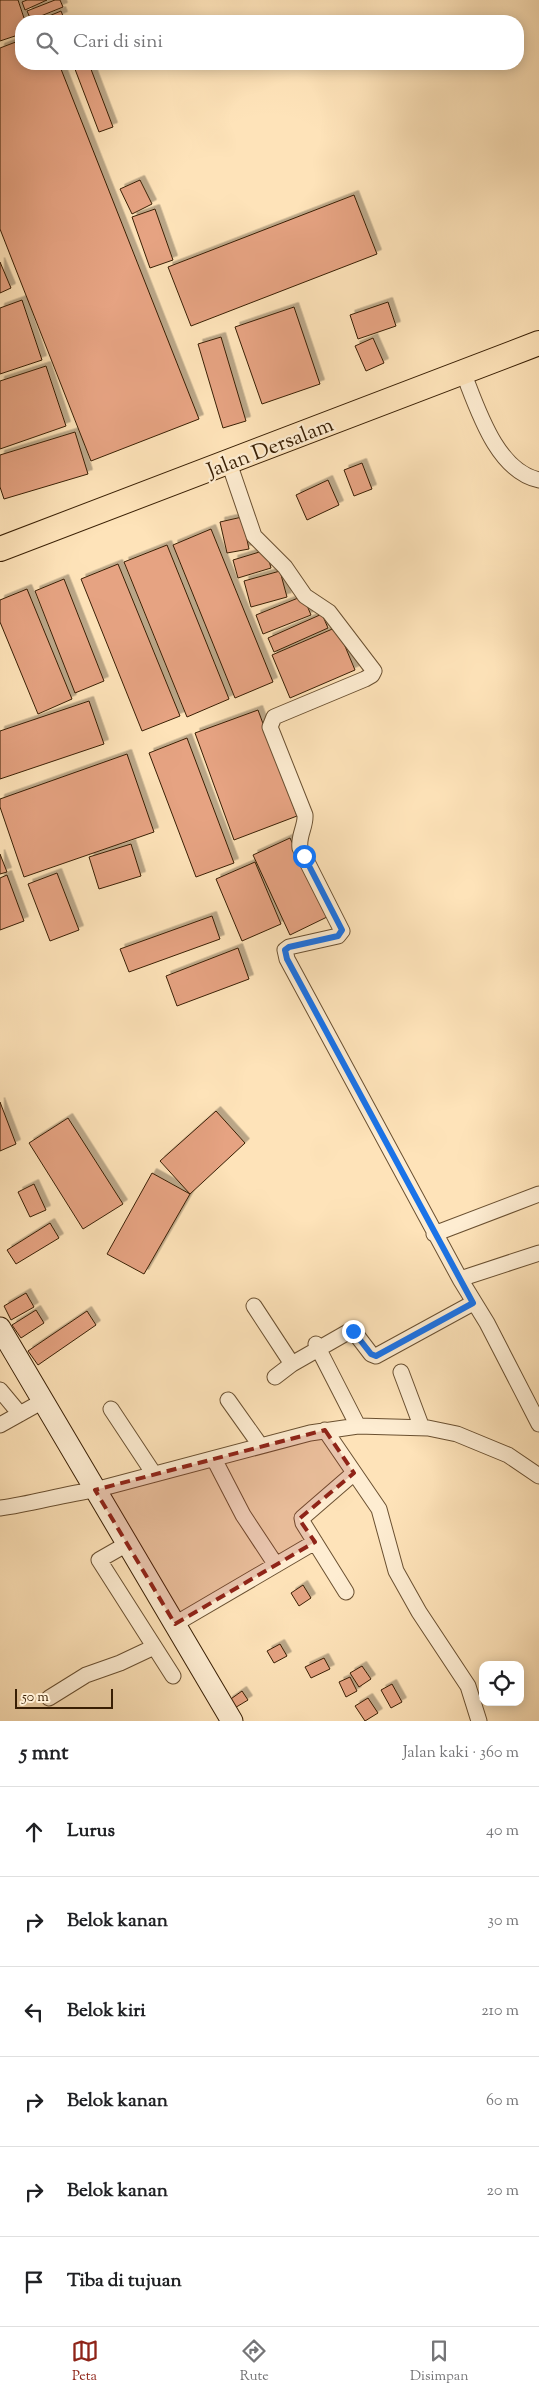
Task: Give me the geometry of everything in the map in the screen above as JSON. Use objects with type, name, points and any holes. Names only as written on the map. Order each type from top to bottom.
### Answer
[{"type":"main road","name":"Jalan Dersalam","points":[[0,549],[539,343]]},
{"type":"main road","points":[[0,1328],[232,1721]]},
{"type":"street","points":[[464,372],[488,432],[497,448],[505,458],[525,474],[539,480]]},
{"type":"street","points":[[229,463],[254,536],[285,568],[305,596],[330,612],[374,671],[372,675],[365,679],[274,717],[271,720],[270,727],[305,815],[306,823],[299,843],[300,848],[342,930],[338,936],[289,947],[285,950],[286,954],[329,1040],[434,1234],[473,1303],[487,1323],[539,1424]]},
{"type":"street","points":[[434,1234],[539,1194]]},
{"type":"street","points":[[460,1279],[539,1253]]},
{"type":"street","points":[[275,1376],[317,1347],[353,1331],[371,1354],[379,1355],[473,1303]]},
{"type":"street","points":[[254,1306],[292,1364]]},
{"type":"street","points":[[317,1347],[358,1426]]},
{"type":"street","points":[[401,1372],[422,1428]]},
{"type":"street","points":[[0,1390],[20,1414]]},
{"type":"street","points":[[228,1400],[260,1445]]},
{"type":"street","points":[[0,1425],[44,1401]]},
{"type":"street","points":[[111,1409],[154,1474]]},
{"type":"street","points":[[0,1508],[29,1504],[71,1493],[95,1490],[260,1445],[325,1430],[358,1426],[422,1428],[457,1434],[508,1455],[539,1476]]},
{"type":"street","points":[[325,1430],[379,1508],[396,1571],[419,1612],[468,1686],[479,1721]]},
{"type":"street","points":[[214,1458],[239,1508],[276,1566]]},
{"type":"street","points":[[346,1592],[303,1523],[303,1516],[354,1473]]},
{"type":"street","points":[[175,1624],[315,1542]]},
{"type":"street","points":[[127,1544],[99,1560],[173,1676]]},
{"type":"street","points":[[49,1698],[86,1674],[120,1663],[154,1647]]},
{"type":"highlighted area","points":[[325,1430],[354,1473],[299,1519],[315,1542],[175,1624],[95,1490]]},
{"type":"building","points":[[0,0],[18,0],[23,15],[15,15],[15,36],[0,41]]},
{"type":"building","points":[[27,0],[47,0],[25,10],[22,2]]},
{"type":"building","points":[[55,0],[60,0],[63,7],[43,15],[29,15],[27,11]]},
{"type":"building","points":[[61,11],[63,15],[51,15]]},
{"type":"building","points":[[15,42],[15,70],[61,70],[199,419],[91,461],[0,229],[0,48]]},
{"type":"building","points":[[75,70],[91,70],[113,127],[99,132]]},
{"type":"building","points":[[140,180],[152,204],[132,214],[120,189]]},
{"type":"building","points":[[354,195],[377,254],[191,326],[168,267]]},
{"type":"building","points":[[155,209],[173,260],[150,268],[132,217]]},
{"type":"building","points":[[0,262],[11,288],[0,293]]},
{"type":"building","points":[[22,300],[42,360],[0,374],[0,308]]},
{"type":"building","points":[[388,302],[396,326],[358,339],[350,315]]},
{"type":"building","points":[[294,307],[320,384],[262,404],[235,327]]},
{"type":"building","points":[[221,337],[246,421],[223,428],[198,344]]},
{"type":"building","points":[[373,338],[384,363],[366,371],[355,346]]},
{"type":"building","points":[[46,366],[66,426],[0,449],[0,381]]},
{"type":"building","points":[[75,432],[88,474],[4,499],[0,487],[0,455]]},
{"type":"building","points":[[362,463],[372,489],[354,496],[344,470]]},
{"type":"building","points":[[328,480],[339,505],[307,520],[296,495]]},
{"type":"building","points":[[242,517],[249,549],[227,553],[220,522]]},
{"type":"building","points":[[211,529],[273,682],[235,698],[173,545]]},
{"type":"building","points":[[167,545],[229,699],[187,717],[124,562]]},
{"type":"building","points":[[266,550],[271,568],[238,578],[233,560]]},
{"type":"building","points":[[118,564],[180,716],[142,731],[81,579]]},
{"type":"building","points":[[280,571],[287,597],[251,607],[244,581]]},
{"type":"building","points":[[64,579],[104,681],[75,693],[35,591]]},
{"type":"building","points":[[27,589],[72,699],[38,714],[0,622],[0,600]]},
{"type":"building","points":[[303,596],[311,615],[263,634],[256,615]]},
{"type":"building","points":[[322,614],[328,628],[274,652],[268,638]]},
{"type":"building","points":[[337,627],[355,670],[290,698],[272,655]]},
{"type":"building","points":[[89,701],[104,744],[0,779],[0,731]]},
{"type":"building","points":[[258,710],[297,816],[234,840],[195,733]]},
{"type":"building","points":[[187,738],[234,863],[196,877],[149,753]]},
{"type":"building","points":[[127,754],[154,832],[24,877],[0,807],[0,799]]},
{"type":"building","points":[[290,838],[327,917],[290,935],[253,855]]},
{"type":"building","points":[[131,844],[141,876],[99,889],[89,857]]},
{"type":"building","points":[[0,854],[7,872],[0,874]]},
{"type":"building","points":[[255,862],[281,924],[242,941],[216,879]]},
{"type":"building","points":[[57,873],[79,930],[50,941],[28,884]]},
{"type":"building","points":[[7,875],[24,921],[0,930],[0,878]]},
{"type":"building","points":[[212,916],[220,939],[129,972],[120,949]]},
{"type":"building","points":[[238,948],[249,979],[177,1006],[166,976]]},
{"type":"building","points":[[0,1102],[16,1144],[0,1151]]},
{"type":"building","points":[[216,1111],[245,1143],[190,1194],[160,1161]]},
{"type":"building","points":[[68,1118],[123,1204],[83,1229],[29,1143]]},
{"type":"building","points":[[152,1173],[190,1194],[144,1274],[107,1254]]},
{"type":"building","points":[[34,1184],[46,1210],[30,1217],[18,1192]]},
{"type":"building","points":[[50,1223],[59,1238],[16,1264],[7,1250]]},
{"type":"building","points":[[26,1293],[34,1307],[11,1320],[4,1306]]},
{"type":"building","points":[[36,1310],[44,1323],[21,1338],[12,1325]]},
{"type":"building","points":[[87,1311],[96,1325],[38,1365],[28,1351]]},
{"type":"building","points":[[303,1585],[311,1598],[299,1606],[291,1593]]},
{"type":"building","points":[[280,1644],[287,1656],[274,1663],[267,1651]]},
{"type":"building","points":[[324,1658],[330,1669],[311,1678],[305,1667]]},
{"type":"building","points":[[362,1666],[371,1679],[359,1687],[350,1673]]},
{"type":"building","points":[[350,1677],[357,1691],[346,1697],[339,1682]]},
{"type":"building","points":[[392,1684],[402,1702],[391,1708],[381,1690]]},
{"type":"building","points":[[242,1691],[248,1700],[233,1709],[228,1701]]},
{"type":"building","points":[[368,1698],[378,1713],[365,1721],[355,1706]]},
{"type":"route","points":[[304,856],[342,930],[341,934],[330,939],[287,948],[285,950],[287,959],[369,1115],[473,1303],[376,1356],[371,1354],[353,1331]]}]
